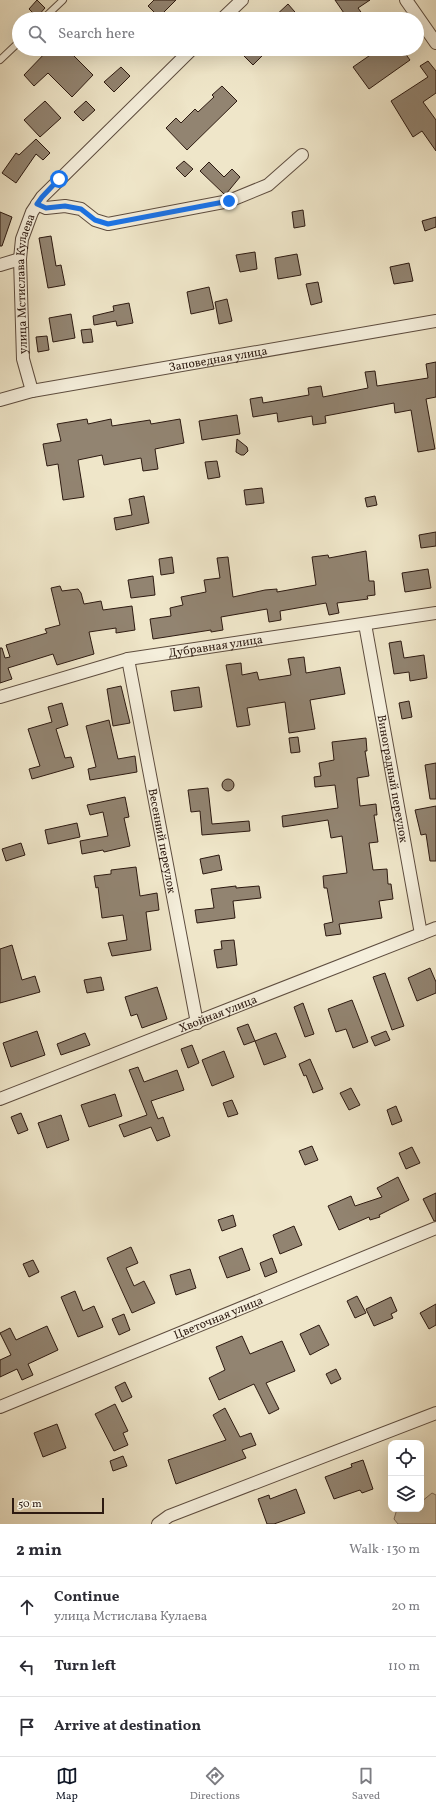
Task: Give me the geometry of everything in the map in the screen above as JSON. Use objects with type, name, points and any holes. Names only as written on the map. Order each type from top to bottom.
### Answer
[{"type":"street","points":[[229,12],[242,0]]},
{"type":"street","points":[[406,0],[414,12]]},
{"type":"street","points":[[424,26],[436,43]]},
{"type":"street","name":"улица Мстислава Кулаева","points":[[32,391],[23,359],[20,259],[22,239],[32,212],[42,197],[185,56]]},
{"type":"street","points":[[37,204],[46,208],[65,206],[81,209],[95,220],[108,224],[229,201],[268,186],[302,155]]},
{"type":"street","points":[[0,265],[20,259]]},
{"type":"street","name":"Заповедная улица","points":[[0,400],[32,391],[436,321]]},
{"type":"street","name":"Дубравная улица","points":[[0,697],[128,659],[436,613]]},
{"type":"street","name":"Виноградный переулок","points":[[365,624],[420,934]]},
{"type":"street","name":"Весенний переулок","points":[[128,659],[196,1023]]},
{"type":"street","name":"Хвойная улица","points":[[0,1099],[436,928]]},
{"type":"street","name":"Цветочная улица","points":[[0,1408],[436,1228]]},
{"type":"street","points":[[158,1524],[169,1516],[436,1413]]},
{"type":"lane","points":[[50,12],[63,0]]},
{"type":"lane","points":[[0,60],[12,49]]},
{"type":"shaded area","points":[[432,1493],[436,1495],[436,1524],[398,1524],[394,1519],[396,1512],[424,1512],[424,1500]]},
{"type":"building","points":[[37,0],[45,8],[41,12],[32,12],[29,9]]},
{"type":"building","points":[[154,0],[176,0],[164,12],[154,12],[148,6]]},
{"type":"building","points":[[335,0],[370,0],[358,8],[361,12],[343,12]]},
{"type":"building","points":[[288,4],[295,12],[279,12]]},
{"type":"building","points":[[42,56],[74,56],[93,75],[72,97],[48,73],[34,86],[24,75]]},
{"type":"building","points":[[244,56],[262,56],[253,65]]},
{"type":"building","points":[[369,56],[407,56],[410,60],[369,89],[353,67]]},
{"type":"building","points":[[428,61],[436,71],[436,93],[423,102],[436,120],[436,151],[422,131],[413,137],[391,101],[428,77],[420,66]]},
{"type":"building","points":[[121,67],[130,76],[114,92],[104,82]]},
{"type":"building","points":[[222,86],[237,101],[187,150],[166,128],[176,118],[181,123],[195,109],[198,112],[214,97],[212,95]]},
{"type":"building","points":[[45,101],[61,118],[40,137],[24,120]]},
{"type":"building","points":[[86,101],[95,110],[83,121],[74,112]]},
{"type":"building","points":[[36,139],[50,153],[43,160],[36,154],[16,183],[2,173],[16,153],[19,155]]},
{"type":"building","points":[[184,161],[193,169],[185,177],[176,168]]},
{"type":"building","points":[[209,162],[224,177],[232,169],[240,177],[226,194],[224,194],[200,171]]},
{"type":"building","points":[[303,210],[305,226],[294,228],[292,212]]},
{"type":"building","points":[[0,212],[12,217],[2,246],[0,246]]},
{"type":"building","points":[[436,217],[436,227],[425,231],[422,221]]},
{"type":"building","points":[[51,236],[56,266],[61,265],[65,285],[48,288],[39,238]]},
{"type":"building","points":[[255,252],[257,269],[240,272],[236,255]]},
{"type":"building","points":[[297,254],[301,275],[278,279],[275,258]]},
{"type":"building","points":[[409,263],[413,281],[394,284],[390,267]]},
{"type":"building","points":[[318,282],[322,302],[311,305],[306,284]]},
{"type":"building","points":[[209,287],[214,309],[191,314],[187,292]]},
{"type":"building","points":[[227,299],[232,321],[219,324],[215,302]]},
{"type":"building","points":[[129,303],[133,323],[117,326],[116,321],[94,325],[93,316],[114,311],[113,306]]},
{"type":"building","points":[[71,314],[75,338],[53,342],[49,318]]},
{"type":"building","points":[[91,329],[93,342],[83,343],[81,330]]},
{"type":"building","points":[[47,336],[49,350],[38,352],[36,337]]},
{"type":"building","points":[[436,362],[436,397],[426,399],[435,449],[418,452],[411,410],[395,413],[394,403],[325,416],[326,423],[313,425],[312,416],[278,422],[277,413],[253,417],[250,399],[262,397],[263,403],[309,395],[308,388],[321,386],[323,397],[368,388],[365,372],[375,371],[377,386],[428,378],[426,364]]},
{"type":"building","points":[[237,415],[240,434],[202,440],[199,421]]},
{"type":"building","points":[[87,419],[88,424],[111,419],[112,426],[150,420],[151,424],[180,419],[184,443],[155,449],[158,469],[143,471],[141,458],[104,465],[102,455],[78,460],[84,497],[63,500],[58,464],[47,466],[43,444],[61,441],[57,424]]},
{"type":"building","points":[[237,439],[247,447],[248,451],[244,455],[236,452]]},
{"type":"building","points":[[217,461],[220,477],[208,479],[205,462]]},
{"type":"building","points":[[262,488],[264,503],[246,505],[244,490]]},
{"type":"building","points":[[144,496],[149,523],[116,530],[114,518],[132,515],[129,499]]},
{"type":"building","points":[[375,496],[377,505],[367,507],[365,498]]},
{"type":"building","points":[[436,532],[436,546],[421,548],[419,535]]},
{"type":"building","points":[[366,551],[369,581],[374,581],[375,595],[367,596],[368,599],[337,603],[339,613],[329,615],[326,603],[280,611],[281,620],[269,622],[267,609],[221,617],[223,630],[211,632],[211,630],[153,639],[150,619],[171,616],[170,608],[183,605],[181,597],[206,592],[204,580],[220,578],[217,558],[228,557],[233,597],[265,590],[277,589],[277,592],[316,585],[312,557],[328,555],[329,558]]},
{"type":"building","points":[[172,557],[174,573],[161,575],[159,559]]},
{"type":"building","points":[[428,569],[431,588],[405,592],[402,573]]},
{"type":"building","points":[[153,576],[155,595],[131,598],[128,580]]},
{"type":"building","points":[[60,586],[62,591],[78,589],[81,593],[84,604],[101,601],[103,610],[132,606],[135,630],[116,633],[116,628],[89,632],[94,654],[57,665],[53,654],[8,668],[12,679],[0,683],[0,648],[2,648],[5,658],[10,657],[6,645],[47,633],[45,629],[60,625],[51,588]]},
{"type":"building","points":[[401,641],[404,658],[424,655],[427,678],[410,681],[409,672],[394,674],[389,643]]},
{"type":"building","points":[[304,657],[306,673],[340,667],[345,694],[310,700],[315,729],[289,733],[285,702],[247,708],[250,725],[237,727],[226,665],[241,663],[242,675],[257,672],[259,680],[291,675],[288,659]]},
{"type":"building","points":[[121,686],[130,723],[113,726],[107,689]]},
{"type":"building","points":[[199,687],[202,707],[174,711],[171,691]]},
{"type":"building","points":[[409,701],[412,717],[402,719],[399,703]]},
{"type":"building","points":[[62,703],[68,725],[56,729],[65,758],[71,757],[74,767],[32,779],[29,769],[40,766],[28,729],[52,722],[48,707]]},
{"type":"building","points":[[109,720],[118,759],[135,756],[137,772],[90,780],[88,769],[96,767],[86,726]]},
{"type":"building","points":[[298,737],[300,752],[291,753],[289,738]]},
{"type":"building","points":[[366,738],[367,751],[365,751],[369,776],[357,778],[360,806],[376,804],[377,815],[374,815],[378,842],[369,843],[373,870],[387,869],[388,884],[391,884],[393,899],[379,901],[382,918],[339,924],[341,934],[326,936],[324,924],[333,922],[327,888],[324,888],[323,876],[347,873],[342,836],[331,838],[328,820],[283,827],[282,816],[338,808],[335,785],[315,787],[314,777],[321,776],[319,763],[334,760],[332,742]]},
{"type":"building","points":[[436,763],[436,799],[430,799],[425,765]]},
{"type":"building","points":[[228,779],[232,781],[234,785],[232,789],[228,791],[224,789],[222,785],[224,781]]},
{"type":"building","points":[[208,788],[212,824],[249,821],[250,831],[202,835],[200,811],[191,812],[188,790]]},
{"type":"building","points":[[125,797],[129,817],[124,818],[130,846],[104,852],[103,850],[82,854],[80,841],[108,836],[103,812],[90,815],[87,805]]},
{"type":"building","points":[[436,806],[436,861],[430,861],[426,834],[421,835],[415,810]]},
{"type":"building","points":[[77,823],[80,837],[48,844],[45,830]]},
{"type":"building","points":[[21,843],[25,855],[6,861],[2,849]]},
{"type":"building","points":[[219,855],[222,870],[203,874],[200,859]]},
{"type":"building","points":[[136,867],[140,896],[157,893],[159,910],[146,912],[151,950],[112,956],[108,943],[127,940],[123,915],[102,918],[98,887],[96,888],[94,876],[111,874],[111,870]]},
{"type":"building","points":[[236,886],[236,888],[259,886],[261,898],[233,901],[235,918],[197,923],[195,910],[214,908],[211,889]]},
{"type":"building","points":[[234,940],[237,965],[217,968],[214,950],[222,949],[221,941]]},
{"type":"building","points":[[12,945],[22,980],[35,976],[40,992],[0,1003],[0,949]]},
{"type":"building","points":[[430,968],[436,982],[436,993],[417,1001],[408,978]]},
{"type":"building","points":[[385,973],[404,1026],[392,1030],[373,977]]},
{"type":"building","points":[[101,977],[104,990],[87,993],[84,980]]},
{"type":"building","points":[[157,987],[167,1019],[142,1028],[137,1014],[131,1016],[125,997]]},
{"type":"building","points":[[352,1000],[368,1042],[353,1048],[346,1029],[336,1032],[328,1009]]},
{"type":"building","points":[[303,1003],[314,1034],[305,1037],[294,1007]]},
{"type":"building","points":[[248,1024],[255,1041],[244,1045],[237,1028]]},
{"type":"building","points":[[37,1031],[45,1055],[11,1067],[3,1043]]},
{"type":"building","points":[[386,1031],[390,1040],[375,1046],[371,1037]]},
{"type":"building","points":[[85,1033],[90,1045],[61,1055],[57,1044]]},
{"type":"building","points":[[276,1033],[286,1057],[264,1065],[255,1041]]},
{"type":"building","points":[[192,1045],[199,1063],[188,1068],[181,1049]]},
{"type":"building","points":[[224,1051],[234,1077],[212,1086],[202,1060]]},
{"type":"building","points":[[310,1059],[323,1089],[313,1093],[306,1075],[304,1076],[299,1064]]},
{"type":"building","points":[[138,1067],[144,1082],[177,1070],[184,1090],[151,1101],[158,1119],[163,1117],[170,1136],[157,1141],[151,1127],[124,1137],[119,1125],[147,1115],[129,1070]]},
{"type":"building","points":[[351,1088],[360,1105],[349,1110],[340,1093]]},
{"type":"building","points":[[115,1094],[122,1116],[89,1127],[81,1105]]},
{"type":"building","points":[[232,1100],[238,1114],[228,1117],[223,1103]]},
{"type":"building","points":[[396,1106],[402,1121],[392,1125],[387,1110]]},
{"type":"building","points":[[21,1113],[28,1130],[18,1134],[11,1117]]},
{"type":"building","points":[[61,1115],[69,1140],[47,1148],[38,1123]]},
{"type":"building","points":[[312,1146],[318,1160],[305,1165],[299,1151]]},
{"type":"building","points":[[412,1147],[420,1163],[406,1169],[399,1153]]},
{"type":"building","points":[[398,1177],[409,1200],[379,1215],[380,1217],[370,1220],[369,1217],[339,1230],[328,1206],[351,1196],[355,1206],[382,1197],[377,1188]]},
{"type":"building","points":[[436,1193],[436,1221],[434,1221],[423,1199]]},
{"type":"building","points":[[233,1215],[236,1226],[222,1231],[218,1220]]},
{"type":"building","points":[[294,1226],[302,1245],[280,1254],[273,1235]]},
{"type":"building","points":[[131,1247],[138,1263],[126,1268],[134,1286],[144,1281],[155,1303],[132,1313],[107,1258]]},
{"type":"building","points":[[242,1248],[250,1270],[227,1278],[219,1257]]},
{"type":"building","points":[[272,1258],[277,1272],[265,1277],[260,1263]]},
{"type":"building","points":[[33,1260],[39,1272],[29,1277],[23,1264]]},
{"type":"building","points":[[190,1269],[196,1288],[176,1295],[170,1275]]},
{"type":"building","points":[[75,1291],[83,1311],[94,1306],[103,1327],[78,1337],[61,1297]]},
{"type":"building","points":[[357,1296],[366,1313],[355,1318],[347,1301]]},
{"type":"building","points":[[391,1297],[397,1311],[391,1314],[393,1318],[374,1326],[366,1309]]},
{"type":"building","points":[[436,1304],[436,1325],[429,1329],[420,1313]]},
{"type":"building","points":[[124,1314],[130,1330],[119,1335],[112,1319]]},
{"type":"building","points":[[319,1325],[329,1345],[310,1355],[300,1334]]},
{"type":"building","points":[[47,1326],[58,1350],[28,1364],[33,1375],[22,1380],[17,1369],[0,1377],[0,1360],[11,1355],[0,1333],[10,1328],[16,1340]]},
{"type":"building","points":[[242,1336],[250,1354],[282,1341],[295,1371],[266,1383],[279,1409],[269,1414],[254,1384],[219,1400],[209,1378],[225,1370],[216,1347]]},
{"type":"building","points":[[336,1369],[341,1379],[331,1384],[326,1374]]},
{"type":"building","points":[[125,1382],[132,1397],[122,1402],[115,1387]]},
{"type":"building","points":[[115,1404],[128,1431],[123,1433],[128,1445],[114,1451],[95,1414]]},
{"type":"building","points":[[225,1408],[240,1437],[251,1433],[256,1445],[242,1450],[246,1458],[176,1484],[168,1460],[226,1440],[213,1415]]},
{"type":"building","points":[[57,1424],[66,1448],[43,1457],[34,1433]]},
{"type":"building","points":[[123,1456],[127,1466],[113,1471],[110,1461]]},
{"type":"building","points":[[363,1460],[373,1489],[362,1493],[360,1490],[334,1499],[325,1477],[352,1467],[351,1464]]},
{"type":"building","points":[[296,1489],[305,1513],[274,1524],[267,1524],[258,1499],[269,1495],[270,1499]]},
{"type":"route","points":[[59,179],[37,204],[46,208],[65,206],[81,209],[95,220],[108,224],[229,201]]}]
